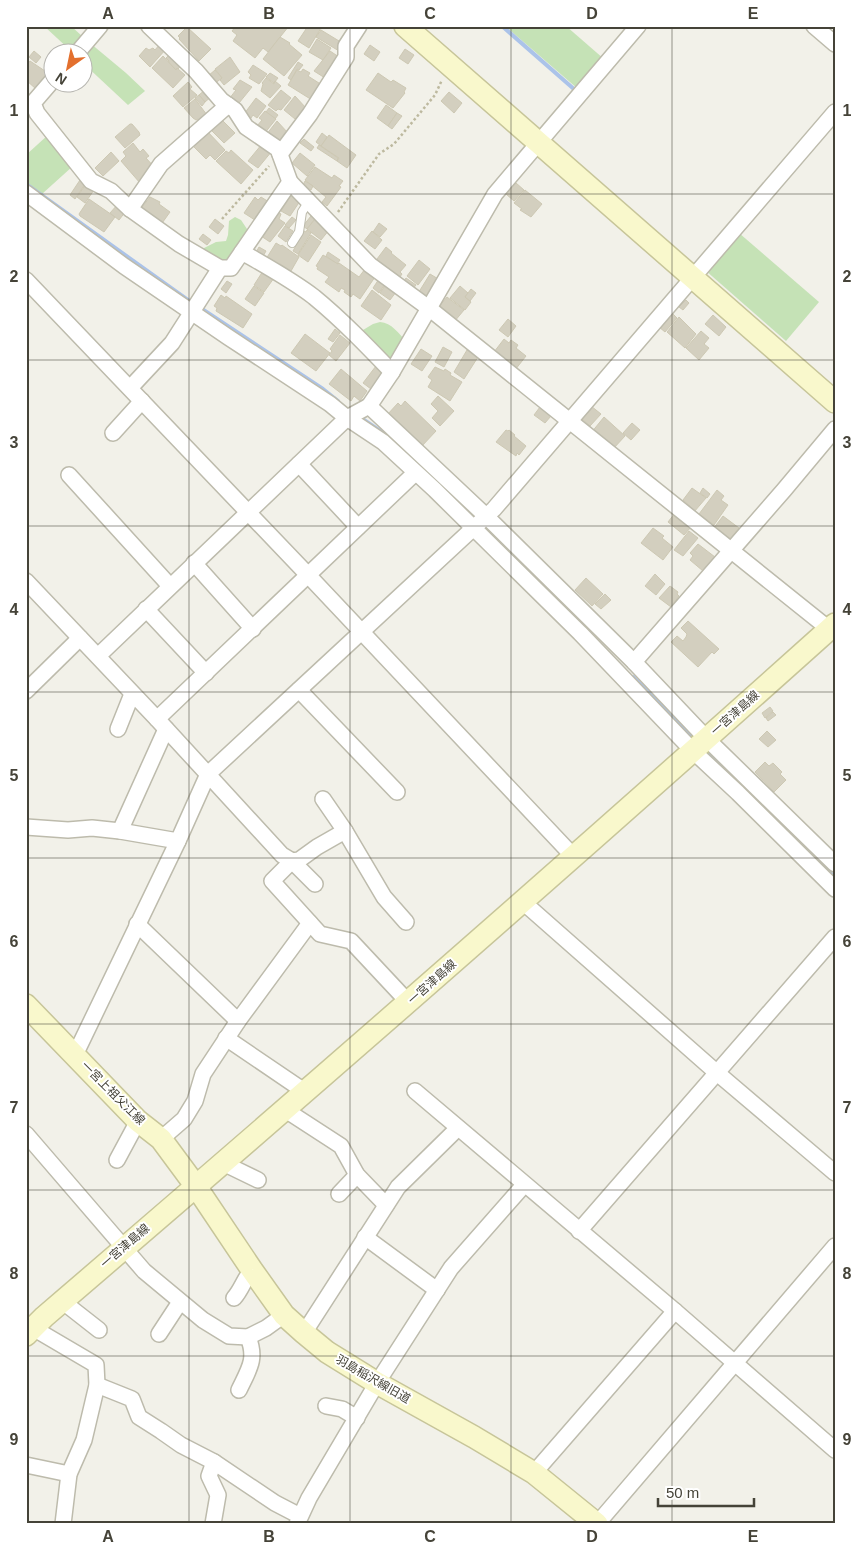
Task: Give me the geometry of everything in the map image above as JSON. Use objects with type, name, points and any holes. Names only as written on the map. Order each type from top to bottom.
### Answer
[{"type":"main road","points":[[405,26],[835,402]]},
{"type":"main road","name":"一宮津島線","points":[[30,1332],[62,1301],[195,1185],[409,1003],[832,626]]},
{"type":"main road","name":"一宮上祖父江線","points":[[26,1005],[138,1121],[161,1139],[195,1185]]},
{"type":"main road","name":"羽島稲沢線旧道","points":[[195,1185],[284,1316],[304,1333],[327,1352],[377,1383],[474,1437],[534,1474],[597,1524]]},
{"type":"street","points":[[86,42],[100,26]]},
{"type":"street","points":[[149,26],[196,72],[221,100],[235,110],[246,127],[278,148],[290,182],[370,265],[430,309],[569,422],[832,626]]},
{"type":"street","points":[[280,154],[310,114],[346,57],[346,46],[359,26]]},
{"type":"street","points":[[98,656],[347,418],[369,406],[430,309],[495,194],[638,26]]},
{"type":"street","points":[[814,26],[835,44]]},
{"type":"street","points":[[42,92],[33,103],[36,113],[91,181],[111,191],[130,209],[179,244],[220,268],[231,268],[290,182]]},
{"type":"street","points":[[130,209],[161,164],[228,105]]},
{"type":"street","points":[[75,1055],[178,841],[208,774],[486,516],[835,112]]},
{"type":"street","points":[[26,193],[124,266],[330,404],[383,442],[580,633],[700,745],[832,855]]},
{"type":"street","points":[[242,252],[314,297],[349,328],[392,372]]},
{"type":"street","points":[[130,388],[172,343],[220,268]]},
{"type":"street","points":[[26,280],[574,857]]},
{"type":"street","points":[[113,433],[142,401]]},
{"type":"street","points":[[369,406],[486,516],[634,662],[738,792],[835,888]]},
{"type":"street","points":[[634,662],[835,429]]},
{"type":"street","points":[[299,464],[358,527]]},
{"type":"street","points":[[120,831],[162,724],[206,673],[415,473]]},
{"type":"street","points":[[68,475],[170,586]]},
{"type":"street","points":[[194,563],[253,629]]},
{"type":"street","points":[[26,581],[162,724],[282,855],[292,861],[315,884]]},
{"type":"street","points":[[146,609],[206,673]]},
{"type":"street","points":[[26,691],[80,638]]},
{"type":"street","points":[[299,690],[397,792]]},
{"type":"street","points":[[118,729],[132,694]]},
{"type":"street","points":[[323,798],[384,897],[406,922]]},
{"type":"street","points":[[26,827],[68,830],[92,828],[178,841]]},
{"type":"street","points":[[345,831],[299,860],[292,861],[272,881],[320,934],[351,941],[409,1003]]},
{"type":"street","points":[[523,902],[716,1072],[835,1173]]},
{"type":"street","points":[[161,1139],[184,1119],[195,1101],[203,1074],[226,1038],[310,923]]},
{"type":"street","points":[[137,924],[238,1021]]},
{"type":"street","points":[[579,1231],[835,937]]},
{"type":"street","points":[[226,1038],[304,1091]]},
{"type":"street","points":[[415,1091],[675,1311],[835,1450]]},
{"type":"street","points":[[284,1109],[341,1146],[357,1175],[386,1204]]},
{"type":"street","points":[[117,1160],[138,1121]]},
{"type":"street","points":[[304,1333],[398,1186],[458,1128]]},
{"type":"street","points":[[26,1134],[144,1271],[180,1302],[229,1336],[248,1336],[266,1328],[284,1316]]},
{"type":"street","points":[[223,1163],[258,1180]]},
{"type":"street","points":[[339,1194],[357,1175]]},
{"type":"street","points":[[97,1385],[132,1399],[139,1417],[161,1430],[181,1446],[214,1462],[298,1520],[377,1383],[451,1268],[524,1185]]},
{"type":"street","points":[[364,1238],[438,1290]]},
{"type":"street","points":[[597,1524],[835,1246]]},
{"type":"street","points":[[242,1295],[244,1278],[252,1270]]},
{"type":"street","points":[[62,1301],[99,1330]]},
{"type":"street","points":[[159,1334],[180,1302]]},
{"type":"street","points":[[534,1474],[675,1311]]},
{"type":"street","points":[[30,1332],[96,1366],[97,1385],[84,1440],[68,1474],[63,1524]]},
{"type":"street","points":[[239,1390],[252,1364],[252,1349],[248,1336]]},
{"type":"street","points":[[326,1406],[342,1409],[357,1418]]},
{"type":"street","points":[[213,1524],[218,1495],[209,1476],[214,1462]]},
{"type":"street","points":[[26,1465],[68,1474]]},
{"type":"lane","points":[[292,243],[298,232],[302,212],[309,201]]},
{"type":"path","points":[[330,224],[379,154],[394,144],[435,95],[450,66]]},
{"type":"path","points":[[222,219],[280,154]]},
{"type":"green space","points":[[44,26],[71,26],[83,37],[79,42],[61,42]]},
{"type":"green space","points":[[505,26],[566,26],[604,59],[578,89]]},
{"type":"green space","points":[[92,45],[145,91],[128,105],[92,71]]},
{"type":"green space","points":[[48,135],[73,166],[42,194],[26,182],[26,155]]},
{"type":"green space","points":[[235,217],[241,220],[251,235],[231,264],[221,266],[202,249],[216,242],[226,241],[229,221]]},
{"type":"green space","points":[[739,233],[819,302],[786,341],[705,270]]},
{"type":"green space","points":[[380,322],[391,326],[406,341],[394,365],[358,333]]},
{"type":"building","points":[[236,26],[289,26],[268,52],[263,48],[255,58],[233,41],[237,35],[232,31]]},
{"type":"building","points":[[308,26],[318,26],[321,28],[309,48],[298,41]]},
{"type":"building","points":[[187,27],[211,49],[199,61],[179,39],[178,36]]},
{"type":"building","points":[[321,30],[344,44],[339,51],[316,37]]},
{"type":"building","points":[[280,37],[290,43],[302,55],[284,76],[263,59]]},
{"type":"building","points":[[317,39],[331,48],[323,60],[309,52]]},
{"type":"building","points":[[160,44],[166,49],[150,67],[139,56],[146,48],[149,50],[153,48],[155,50]]},
{"type":"building","points":[[370,45],[380,52],[374,61],[364,54]]},
{"type":"building","points":[[405,49],[414,55],[408,64],[399,58]]},
{"type":"building","points":[[34,51],[41,57],[36,63],[29,57]]},
{"type":"building","points":[[330,51],[339,57],[325,78],[314,71]]},
{"type":"building","points":[[170,54],[182,65],[176,70],[168,63],[169,61],[166,58]]},
{"type":"building","points":[[163,56],[176,70],[177,68],[185,75],[173,88],[152,68]]},
{"type":"building","points":[[230,57],[240,72],[224,85],[220,80],[222,78],[215,69]]},
{"type":"building","points":[[30,61],[42,69],[42,82],[36,89],[26,80],[26,66]]},
{"type":"building","points":[[298,62],[303,65],[299,70],[297,69],[291,80],[288,78]]},
{"type":"building","points":[[253,65],[267,74],[259,84],[249,78],[251,75],[248,72]]},
{"type":"building","points":[[303,69],[310,73],[308,76],[322,85],[312,100],[288,85],[297,70],[301,72]]},
{"type":"building","points":[[215,70],[222,78],[214,84],[208,76]]},
{"type":"building","points":[[270,73],[278,78],[274,83],[266,77]]},
{"type":"building","points":[[378,73],[391,82],[393,80],[406,88],[405,93],[393,108],[366,90]]},
{"type":"building","points":[[266,78],[274,84],[275,81],[281,86],[270,98],[261,91],[262,83]]},
{"type":"building","points":[[240,80],[252,87],[239,103],[236,101],[235,103],[229,99],[236,90],[233,89]]},
{"type":"building","points":[[188,82],[192,87],[190,89],[197,95],[183,107],[173,96]]},
{"type":"building","points":[[206,89],[212,96],[205,102],[199,95]]},
{"type":"building","points":[[281,90],[291,98],[281,110],[278,109],[276,111],[268,105]]},
{"type":"building","points":[[449,92],[462,103],[454,113],[441,101]]},
{"type":"building","points":[[199,95],[205,102],[202,106],[195,98]]},
{"type":"building","points":[[295,96],[306,108],[297,119],[284,110]]},
{"type":"building","points":[[256,98],[266,106],[257,118],[253,115],[249,121],[244,114]]},
{"type":"building","points":[[195,99],[207,115],[200,122],[198,119],[193,118],[184,108]]},
{"type":"building","points":[[386,105],[397,113],[388,126],[377,118]]},
{"type":"building","points":[[269,108],[278,115],[275,119],[266,112]]},
{"type":"building","points":[[265,111],[276,119],[264,134],[257,126],[262,120],[259,118]]},
{"type":"building","points":[[397,113],[402,116],[392,129],[388,126]]},
{"type":"building","points":[[220,118],[235,133],[224,143],[209,128]]},
{"type":"building","points":[[277,121],[288,133],[282,141],[266,135]]},
{"type":"building","points":[[130,124],[140,135],[125,148],[115,137]]},
{"type":"building","points":[[206,130],[225,150],[215,160],[210,155],[206,159],[191,144]]},
{"type":"building","points":[[322,133],[327,137],[321,146],[316,142]]},
{"type":"building","points":[[329,135],[356,155],[347,168],[337,161],[339,158],[321,146]]},
{"type":"building","points":[[304,139],[314,147],[311,151],[300,143]]},
{"type":"building","points":[[133,143],[140,152],[143,149],[149,156],[146,158],[156,169],[140,183],[121,161],[126,156],[123,152]]},
{"type":"building","points":[[262,144],[272,151],[258,168],[248,161]]},
{"type":"building","points":[[319,145],[338,158],[337,161],[317,148]]},
{"type":"building","points":[[231,150],[253,170],[241,184],[216,161],[226,151],[229,153]]},
{"type":"building","points":[[111,152],[119,161],[103,176],[95,168]]},
{"type":"building","points":[[300,153],[315,165],[307,176],[292,163]]},
{"type":"building","points":[[315,167],[332,178],[334,175],[343,181],[339,186],[341,187],[327,206],[322,202],[326,197],[305,180]]},
{"type":"building","points":[[80,180],[85,184],[75,199],[70,195]]},
{"type":"building","points":[[305,181],[313,186],[311,190],[303,185]]},
{"type":"building","points":[[516,183],[524,190],[514,201],[506,194]]},
{"type":"building","points":[[86,184],[94,190],[85,203],[77,197]]},
{"type":"building","points":[[525,190],[542,204],[531,217],[520,210],[522,209],[514,203]]},
{"type":"building","points":[[291,195],[300,201],[290,216],[281,211]]},
{"type":"building","points":[[150,197],[160,202],[159,204],[170,212],[160,226],[139,211]]},
{"type":"building","points":[[255,197],[258,200],[261,197],[269,202],[258,222],[244,213]]},
{"type":"building","points":[[89,199],[115,217],[104,232],[79,214]]},
{"type":"building","points":[[118,204],[126,211],[119,220],[110,213]]},
{"type":"building","points":[[276,211],[281,214],[279,219],[285,223],[270,242],[261,236]]},
{"type":"building","points":[[311,216],[315,219],[307,229],[303,226]]},
{"type":"building","points":[[292,217],[296,220],[289,228],[285,225]]},
{"type":"building","points":[[215,219],[224,226],[218,234],[209,227]]},
{"type":"building","points":[[315,219],[329,230],[321,240],[307,229]]},
{"type":"building","points":[[379,223],[387,229],[380,237],[373,232]]},
{"type":"building","points":[[285,226],[293,231],[286,242],[278,236]]},
{"type":"building","points":[[307,230],[311,233],[298,254],[293,251],[304,231],[306,232]]},
{"type":"building","points":[[372,231],[382,240],[375,249],[364,241]]},
{"type":"building","points":[[203,234],[211,240],[207,245],[199,239]]},
{"type":"building","points":[[311,235],[321,242],[308,262],[298,255]]},
{"type":"building","points":[[276,243],[299,257],[291,271],[280,264],[278,268],[266,259]]},
{"type":"building","points":[[259,247],[266,251],[262,258],[255,254]]},
{"type":"building","points":[[386,247],[406,265],[400,272],[402,274],[397,281],[374,263]]},
{"type":"building","points":[[328,252],[340,260],[337,264],[326,256]]},
{"type":"building","points":[[323,255],[339,263],[359,277],[365,269],[375,277],[360,299],[353,294],[351,297],[341,288],[339,292],[325,282],[329,277],[317,269],[318,267],[316,266]]},
{"type":"building","points":[[419,260],[430,269],[418,285],[407,276]]},
{"type":"building","points":[[263,271],[274,278],[264,292],[254,285]]},
{"type":"building","points":[[430,274],[440,280],[427,301],[417,295]]},
{"type":"building","points":[[406,278],[416,285],[411,291],[402,284]]},
{"type":"building","points":[[379,279],[385,284],[379,293],[373,288]]},
{"type":"building","points":[[227,281],[232,284],[226,293],[221,289]]},
{"type":"building","points":[[386,284],[396,292],[390,300],[380,293]]},
{"type":"building","points":[[254,286],[264,293],[255,306],[245,299]]},
{"type":"building","points":[[460,286],[468,293],[465,297],[471,302],[465,310],[450,298]]},
{"type":"building","points":[[471,289],[476,293],[470,301],[465,297]]},
{"type":"building","points":[[372,290],[391,305],[381,320],[361,306]]},
{"type":"building","points":[[221,295],[225,298],[226,296],[252,314],[243,328],[216,311],[217,308],[214,306]]},
{"type":"building","points":[[447,297],[464,310],[454,322],[437,309]]},
{"type":"building","points":[[686,300],[689,303],[683,310],[679,307]]},
{"type":"building","points":[[672,313],[677,318],[665,332],[659,327]]},
{"type":"building","points":[[713,315],[726,327],[719,336],[705,324]]},
{"type":"building","points":[[679,317],[696,334],[685,348],[667,332]]},
{"type":"building","points":[[508,319],[516,326],[508,337],[499,330]]},
{"type":"building","points":[[335,329],[340,333],[333,342],[328,339]]},
{"type":"building","points":[[701,331],[709,338],[704,344],[709,348],[699,360],[686,348]]},
{"type":"building","points":[[305,334],[330,353],[316,371],[291,353]]},
{"type":"building","points":[[340,335],[350,343],[336,361],[329,355],[332,351],[330,349]]},
{"type":"building","points":[[504,339],[509,343],[511,340],[518,345],[516,348],[526,356],[515,370],[494,352]]},
{"type":"building","points":[[443,347],[452,352],[444,367],[435,362]]},
{"type":"building","points":[[421,349],[432,356],[422,371],[411,364]]},
{"type":"building","points":[[467,350],[478,357],[464,379],[454,372]]},
{"type":"building","points":[[376,366],[384,373],[371,389],[363,383]]},
{"type":"building","points":[[435,367],[444,371],[445,369],[451,373],[450,375],[462,382],[450,401],[428,387],[432,380],[428,377]]},
{"type":"building","points":[[341,369],[367,391],[360,401],[354,396],[351,401],[329,384]]},
{"type":"building","points":[[438,396],[454,411],[440,426],[432,418],[438,411],[431,404]]},
{"type":"building","points":[[405,401],[436,431],[421,447],[387,415],[398,403],[401,406]]},
{"type":"building","points":[[591,406],[601,414],[590,426],[581,418]]},
{"type":"building","points":[[540,407],[551,416],[545,423],[534,415]]},
{"type":"building","points":[[604,417],[625,436],[613,449],[591,433]]},
{"type":"building","points":[[632,423],[640,430],[631,440],[623,433]]},
{"type":"building","points":[[506,430],[509,430],[526,446],[519,455],[517,453],[516,456],[496,442]]},
{"type":"building","points":[[692,488],[706,498],[694,512],[683,500]]},
{"type":"building","points":[[703,488],[710,494],[707,498],[700,493]]},
{"type":"building","points":[[717,490],[724,496],[721,500],[728,505],[714,525],[699,514]]},
{"type":"building","points":[[675,513],[692,526],[684,535],[668,522]]},
{"type":"building","points":[[723,516],[739,528],[729,541],[713,529]]},
{"type":"building","points":[[653,528],[664,536],[662,538],[673,547],[663,560],[641,543]]},
{"type":"building","points":[[689,531],[698,538],[683,556],[674,550]]},
{"type":"building","points":[[698,544],[715,557],[703,571],[690,560],[693,556],[690,553]]},
{"type":"building","points":[[655,574],[665,584],[656,595],[645,586]]},
{"type":"building","points":[[586,578],[603,594],[592,606],[575,590]]},
{"type":"building","points":[[670,586],[678,592],[679,596],[671,607],[659,598]]},
{"type":"building","points":[[605,594],[611,600],[601,609],[595,604]]},
{"type":"building","points":[[688,621],[719,649],[714,654],[712,652],[698,667],[671,642],[677,636],[683,641],[687,634],[681,628]]},
{"type":"building","points":[[770,707],[773,711],[765,718],[762,713]]},
{"type":"building","points":[[773,712],[776,715],[768,721],[766,718]]},
{"type":"building","points":[[767,731],[776,740],[768,747],[759,739]]},
{"type":"building","points":[[765,762],[769,766],[773,763],[782,772],[780,774],[786,780],[774,792],[755,772]]},
{"type":"waterway","points":[[502,26],[575,90]]},
{"type":"waterway","points":[[26,184],[192,303]]},
{"type":"waterway","points":[[202,309],[323,389],[338,401]]},
{"type":"waterway","points":[[364,420],[392,439],[428,473]]},
{"type":"waterway","points":[[633,677],[691,736]]},
{"type":"waterway","points":[[704,750],[730,775]]},
{"type":"waterway","points":[[817,860],[835,878]]}]
